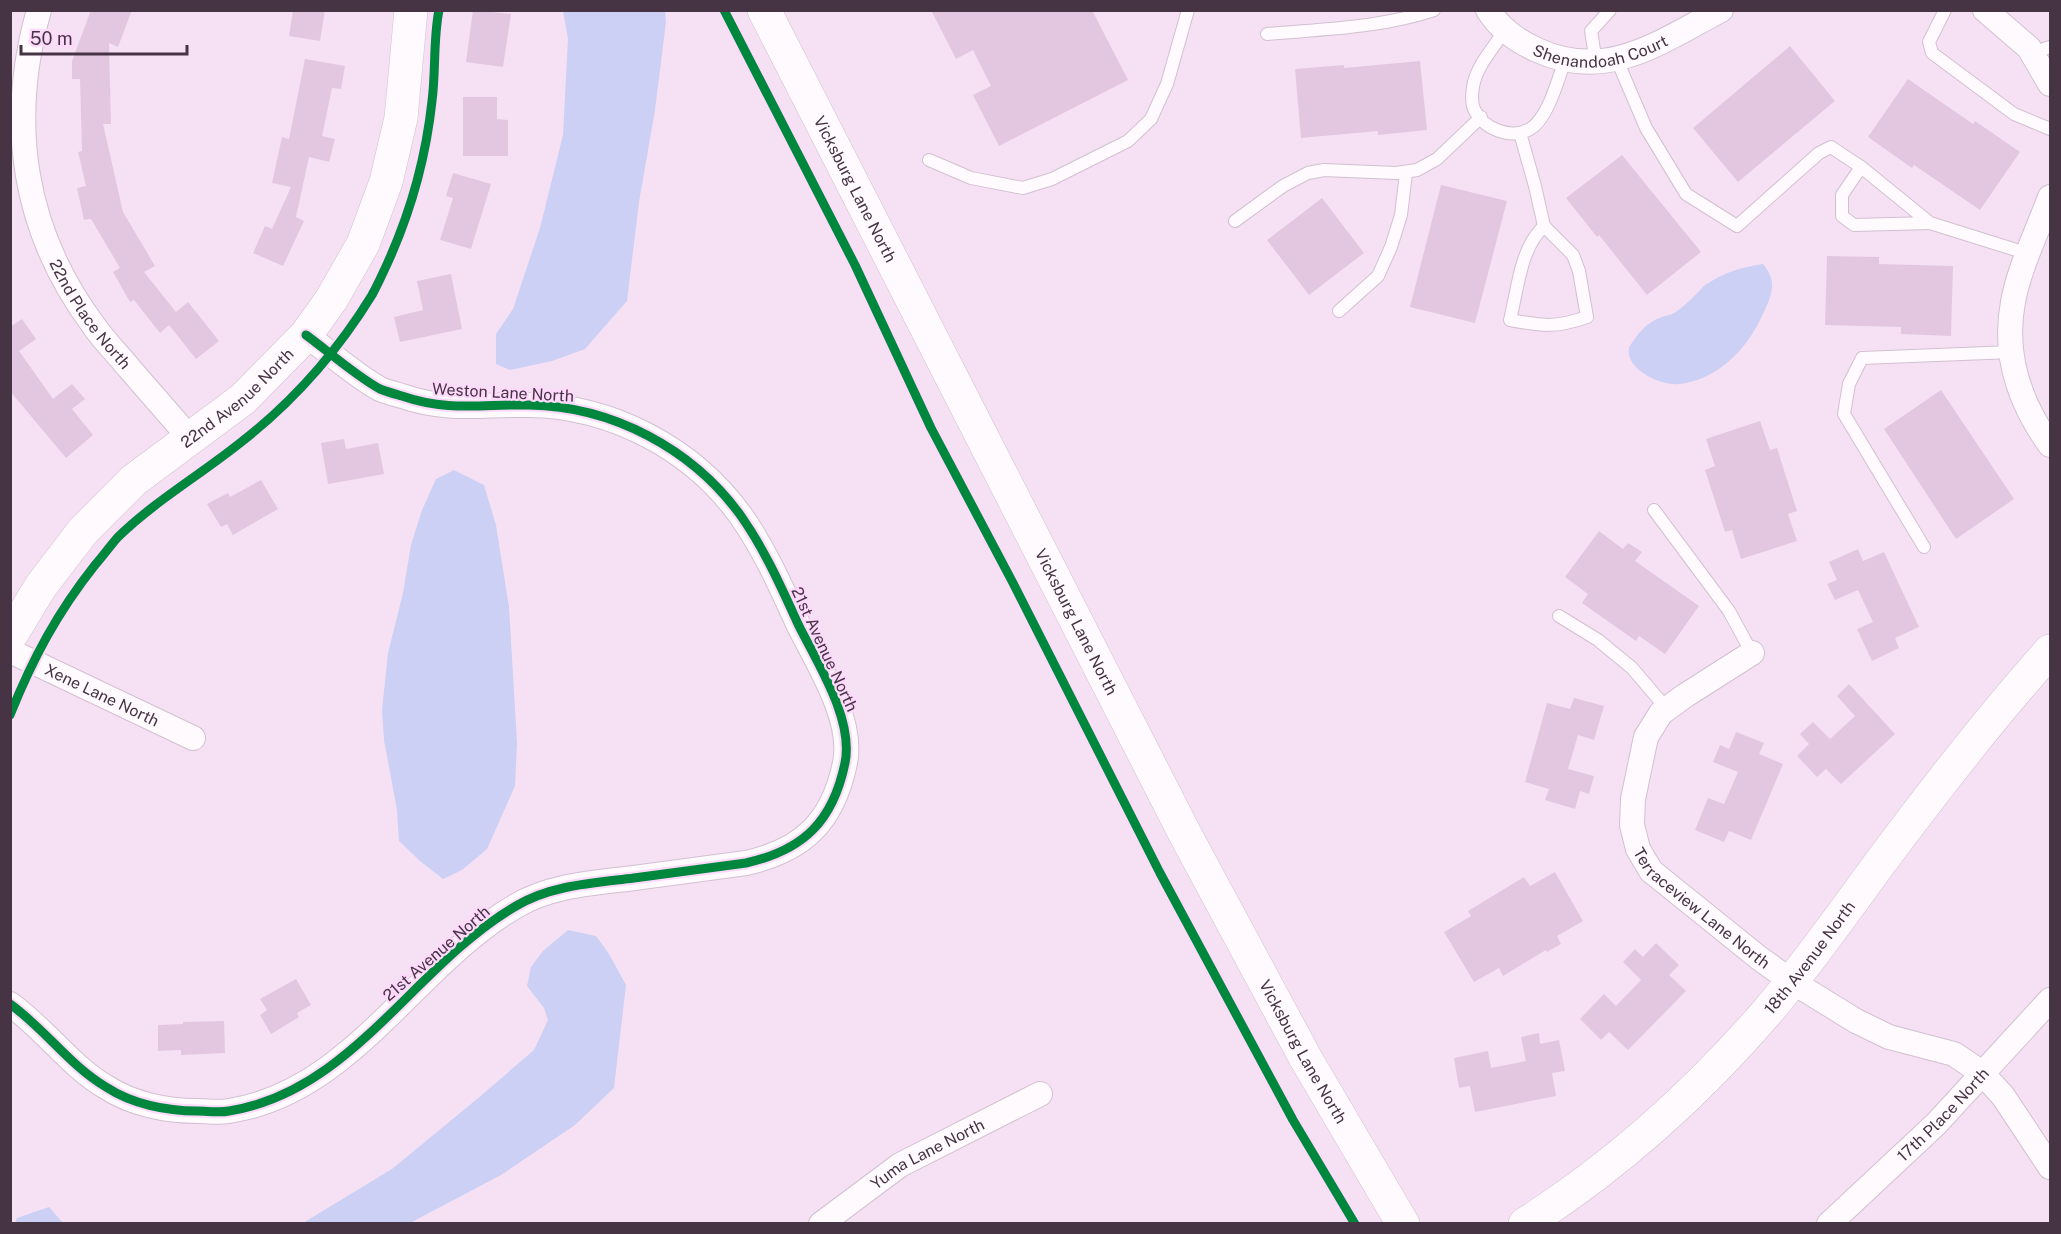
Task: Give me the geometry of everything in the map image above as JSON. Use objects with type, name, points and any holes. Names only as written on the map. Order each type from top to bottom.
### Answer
[{"type":"street","name":"22nd Place North","points":[[39,10],[25,81],[18,172],[63,279],[94,327],[189,437]]},
{"type":"street","name":"22nd Avenue North","points":[[10,637],[41,586],[83,531],[134,480],[243,399],[306,335],[331,300],[363,244],[386,182],[401,118],[411,10]]},
{"type":"street","name":"Vicksburg Lane North","points":[[764,10],[1181,826],[1306,1059],[1403,1224]]},
{"type":"street","name":"Shenandoah Court","points":[[1488,10],[1497,24],[1523,44],[1553,58],[1585,63],[1607,61],[1648,49],[1721,10]]},
{"type":"street","points":[[1985,10],[2029,48],[2041,50],[2050,84]]},
{"type":"street","points":[[2050,202],[2013,300],[2010,334],[2014,368],[2024,402],[2050,445]]},
{"type":"street","name":"Weston Lane North","points":[[306,335],[381,389],[416,401],[451,407],[540,406],[579,410],[627,424],[670,448],[708,478],[741,516],[767,558]]},
{"type":"street","name":"21st Avenue North","points":[[10,1004],[47,1036],[75,1065],[107,1088],[144,1104],[184,1111],[227,1112],[270,1101],[308,1083],[342,1058],[457,950],[487,925],[517,905],[551,891],[587,884],[746,863],[769,858],[791,848],[829,812],[840,786],[846,758],[845,729],[836,701],[767,558]]},
{"type":"street","name":"Xene Lane North","points":[[10,651],[193,738]]},
{"type":"street","name":"18th Avenue North","points":[[1524,1224],[1562,1200],[1636,1143],[1705,1079],[1768,1011],[1929,796],[2050,651]]},
{"type":"street","name":"Terraceview Lane North","points":[[1752,652],[1661,713],[1646,737],[1638,766],[1633,799],[1632,817],[1638,849],[1651,871],[1791,981],[1856,1021],[1889,1037],[1954,1054],[1982,1073],[2003,1096],[2050,1167]]},
{"type":"street","name":"17th Place North","points":[[1829,1224],[1936,1124],[2050,1000]]},
{"type":"street","name":"Yuma Lane North","points":[[821,1224],[900,1165],[1040,1094]]},
{"type":"lane","points":[[929,160],[971,178],[1023,188],[1052,179],[1128,141],[1151,119],[1167,84],[1188,10]]},
{"type":"lane","points":[[1267,34],[1384,23],[1411,18],[1434,10]]},
{"type":"lane","points":[[1610,10],[1591,31],[1686,194],[1737,226],[1819,153],[1831,147],[1861,167],[1930,223]]},
{"type":"lane","points":[[1945,10],[1929,42],[1932,53],[2014,114],[2050,129]]},
{"type":"lane","points":[[1505,30],[1480,68],[1474,81],[1472,95],[1474,110],[1495,130],[1509,134],[1520,133],[1531,129],[1539,121],[1553,95],[1564,60]]},
{"type":"lane","points":[[1235,221],[1283,186],[1308,173],[1324,170],[1406,173],[1418,170],[1437,159],[1481,117]]},
{"type":"lane","points":[[1520,133],[1544,226],[1573,255],[1579,271],[1587,317],[1569,324],[1544,326],[1510,320],[1527,250],[1534,236],[1544,226]]},
{"type":"lane","points":[[1861,167],[1842,195],[1842,216],[1854,225],[1930,223],[2029,254]]},
{"type":"lane","points":[[1339,311],[1378,276],[1391,247],[1401,215],[1406,173]]},
{"type":"lane","points":[[1924,547],[1844,414],[1849,384],[1862,358],[2012,352]]},
{"type":"lane","points":[[1654,510],[1729,611],[1752,652]]},
{"type":"lane","points":[[1559,616],[1598,640],[1632,668],[1667,709]]},
{"type":"water","points":[[563,11],[665,11],[666,22],[655,110],[639,202],[627,301],[585,349],[552,361],[510,370],[496,364],[496,334],[513,309],[540,228],[563,135],[568,39]]},
{"type":"water","points":[[1763,264],[1771,278],[1770,297],[1755,330],[1729,362],[1706,376],[1679,384],[1663,382],[1646,375],[1633,363],[1629,356],[1629,348],[1647,326],[1659,318],[1678,311],[1704,286],[1725,274]]},
{"type":"water","points":[[454,470],[484,485],[496,525],[509,607],[517,743],[515,786],[487,849],[462,870],[443,879],[399,841],[397,810],[384,740],[382,710],[388,653],[403,593],[411,545],[422,510],[436,479]]},
{"type":"water","points":[[568,930],[596,936],[626,985],[614,1088],[575,1125],[501,1175],[410,1223],[303,1223],[392,1169],[534,1050],[548,1020],[544,1008],[527,986],[531,967],[543,951]]},
{"type":"water","points":[[49,1207],[63,1223],[15,1223],[17,1218]]},
{"type":"building","points":[[91,10],[132,10],[118,47],[109,43],[111,124],[103,124],[123,212],[155,266],[144,272],[176,312],[188,302],[219,341],[196,359],[169,325],[160,333],[134,300],[130,302],[113,272],[120,268],[91,219],[84,220],[77,188],[86,186],[78,152],[82,151],[80,79],[72,79],[72,61]]},
{"type":"building","points":[[293,10],[325,10],[320,41],[289,36]]},
{"type":"building","points":[[473,10],[511,14],[503,67],[466,62]]},
{"type":"building","points":[[931,10],[1092,10],[1128,80],[999,146],[973,95],[991,86],[973,50],[956,59]]},
{"type":"building","points":[[1790,46],[1835,101],[1738,182],[1693,128]]},
{"type":"building","points":[[305,59],[345,66],[341,89],[332,88],[322,136],[335,139],[329,162],[309,157],[296,217],[304,221],[283,266],[253,253],[265,226],[272,229],[291,187],[272,183],[282,137],[289,139]]},
{"type":"building","points":[[1420,61],[1427,130],[1378,135],[1378,131],[1301,138],[1295,69],[1344,65],[1344,68]]},
{"type":"building","points":[[1908,79],[1973,124],[1975,121],[2020,152],[1980,210],[1914,165],[1912,168],[1868,137]]},
{"type":"building","points":[[463,97],[497,97],[497,119],[508,120],[508,156],[463,156]]},
{"type":"building","points":[[1622,155],[1701,252],[1647,295],[1566,198]]},
{"type":"building","points":[[453,173],[491,184],[471,249],[440,240],[453,198],[446,196]]},
{"type":"building","points":[[1441,185],[1507,201],[1475,323],[1410,307]]},
{"type":"building","points":[[1322,198],[1364,253],[1309,295],[1267,240]]},
{"type":"building","points":[[1827,256],[1879,257],[1879,264],[1953,266],[1951,336],[1901,334],[1901,327],[1825,325]]},
{"type":"building","points":[[451,274],[462,329],[400,342],[394,317],[423,310],[417,281]]},
{"type":"building","points":[[22,319],[36,339],[19,351],[53,399],[72,384],[85,399],[72,409],[93,435],[66,458],[10,391],[10,327]]},
{"type":"building","points":[[1941,390],[2014,499],[1956,539],[1884,429]]},
{"type":"building","points":[[1760,421],[1770,450],[1777,448],[1797,511],[1788,514],[1797,541],[1741,559],[1732,530],[1725,532],[1705,470],[1715,466],[1706,439]]},
{"type":"building","points":[[344,439],[346,449],[378,443],[384,474],[328,484],[321,443]]},
{"type":"building","points":[[261,480],[278,509],[233,535],[227,524],[221,527],[207,504],[228,493],[230,497]]},
{"type":"building","points":[[1599,531],[1623,549],[1628,543],[1642,552],[1635,561],[1699,606],[1665,654],[1639,636],[1636,641],[1582,603],[1588,594],[1565,577]]},
{"type":"building","points":[[1858,549],[1863,561],[1884,552],[1919,627],[1895,638],[1899,648],[1872,661],[1857,629],[1873,622],[1858,590],[1835,600],[1827,584],[1837,580],[1829,562]]},
{"type":"building","points":[[1849,684],[1895,734],[1841,784],[1826,769],[1817,777],[1797,756],[1809,744],[1800,734],[1813,722],[1830,739],[1855,716],[1837,696]]},
{"type":"building","points":[[1574,698],[1604,706],[1594,740],[1578,735],[1568,769],[1594,776],[1589,794],[1580,791],[1575,809],[1545,800],[1549,789],[1525,782],[1547,703],[1570,709]]},
{"type":"building","points":[[1736,732],[1764,743],[1759,754],[1783,764],[1751,840],[1729,831],[1724,842],[1695,830],[1708,798],[1724,804],[1738,772],[1713,762],[1720,745],[1729,749]]},
{"type":"building","points":[[1555,872],[1583,921],[1557,936],[1561,944],[1547,952],[1546,950],[1503,976],[1499,968],[1474,982],[1444,932],[1471,916],[1468,911],[1524,877],[1530,886]]},
{"type":"building","points":[[1656,943],[1679,965],[1669,975],[1686,991],[1628,1050],[1609,1032],[1601,1040],[1580,1019],[1604,994],[1616,1006],[1641,980],[1623,962],[1635,949],[1643,957]]},
{"type":"building","points":[[296,979],[311,1005],[297,1013],[299,1017],[271,1034],[260,1015],[267,1010],[260,999]]},
{"type":"building","points":[[224,1021],[225,1053],[181,1055],[181,1050],[158,1051],[158,1025]]},
{"type":"building","points":[[1539,1033],[1540,1044],[1559,1040],[1565,1071],[1552,1073],[1556,1096],[1475,1112],[1470,1086],[1459,1088],[1454,1058],[1488,1051],[1491,1068],[1526,1061],[1521,1037]]},
{"type":"cycle path","points":[[10,715],[37,655],[57,619],[81,583],[115,540],[162,500],[225,455],[278,411],[329,356],[372,295],[404,223],[422,163],[432,101],[439,10]]},
{"type":"cycle path","points":[[724,10],[855,265],[931,428],[1013,583],[1160,873],[1293,1120],[1355,1224]]},
{"type":"cycle path","points":[[10,1004],[35,1024],[80,1068],[116,1093],[161,1108],[185,1111],[229,1111],[272,1099],[311,1079],[347,1053],[479,931],[529,899],[573,886],[746,863],[766,857],[800,841],[824,817],[833,801],[845,763],[846,746],[844,729],[832,693],[758,542],[722,492],[699,471],[675,452],[648,436],[590,413],[560,407],[529,405],[450,406],[419,401],[385,391],[361,377],[306,335]]}]
